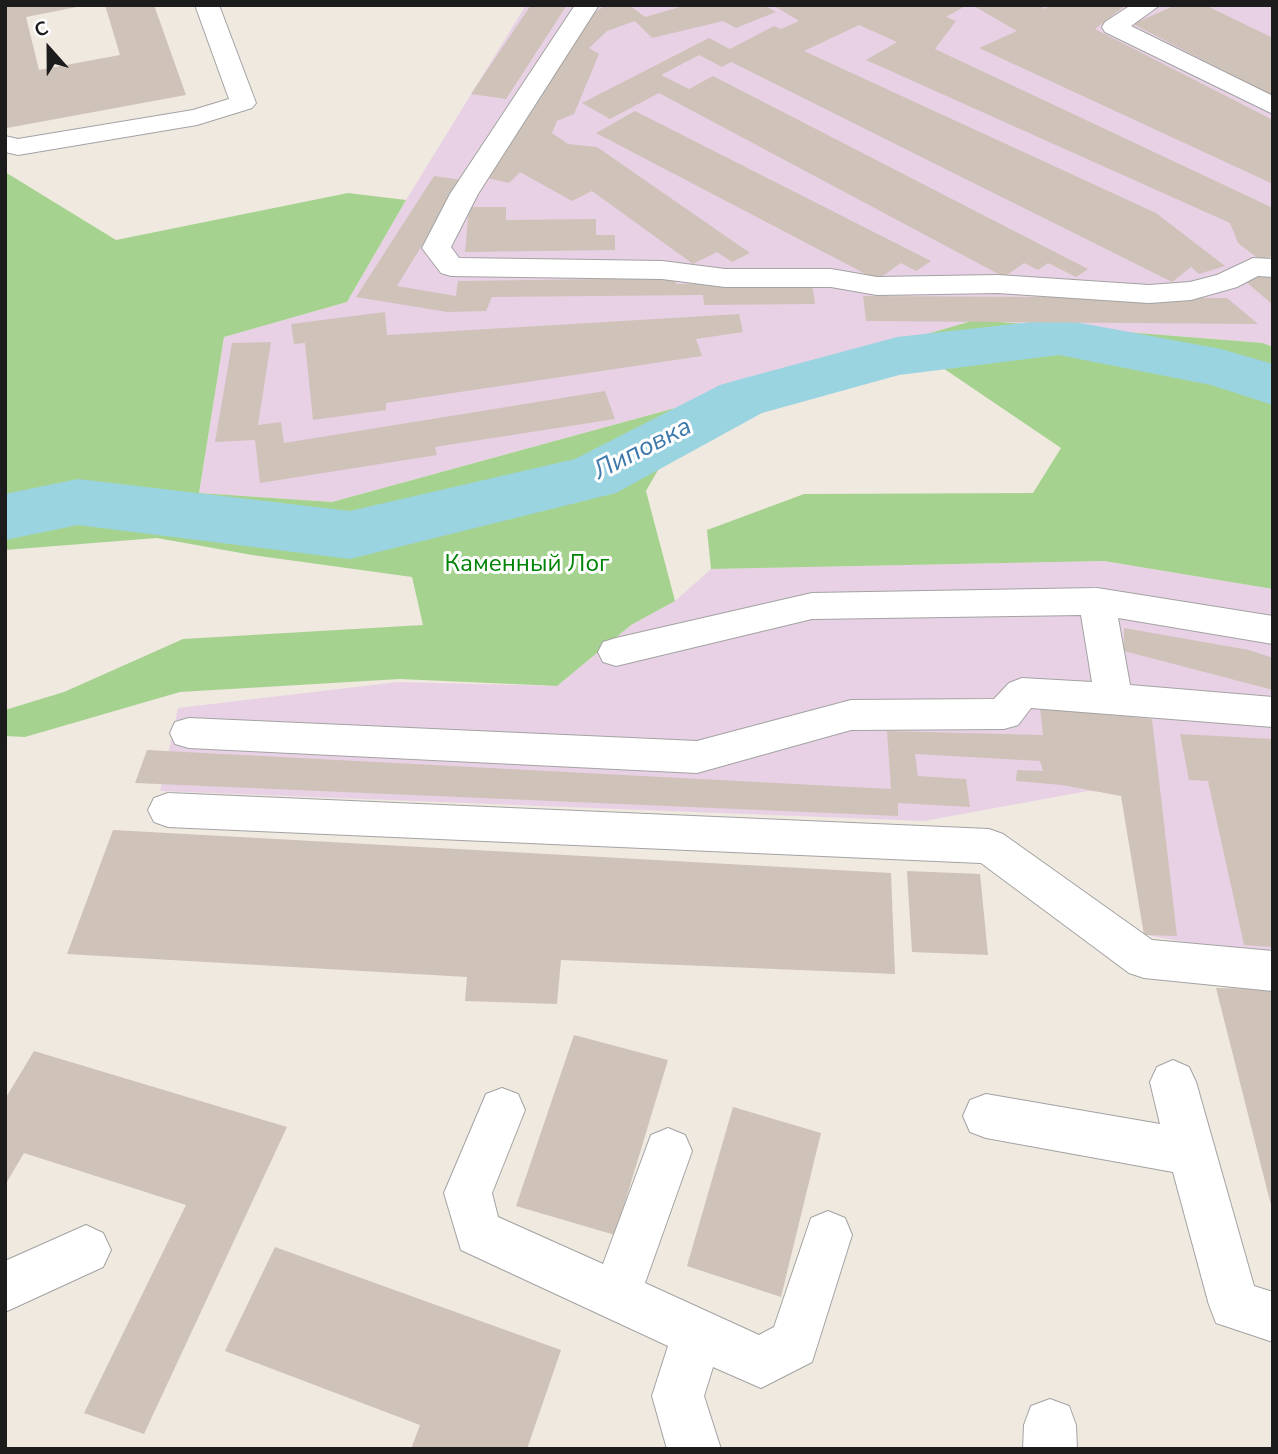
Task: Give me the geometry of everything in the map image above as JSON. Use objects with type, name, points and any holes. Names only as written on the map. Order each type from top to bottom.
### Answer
[{"type":"lane","points":[[5,144],[18,148],[197,117],[243,103],[207,5]]},
{"type":"lane","points":[[587,5],[464,194],[436,248],[451,267],[662,270],[725,278],[831,278],[877,285],[998,284],[1149,294],[1191,291],[1227,281],[1253,267],[1273,268]]},
{"type":"lane","points":[[1148,5],[1114,27],[1273,106]]},
{"type":"lane","points":[[616,652],[812,606],[1097,601],[1273,630]]},
{"type":"lane","points":[[1097,601],[1114,698]]},
{"type":"lane","points":[[189,733],[697,757],[851,715],[1004,714],[1022,693],[1273,712]]},
{"type":"lane","points":[[168,810],[989,846],[1144,960],[1273,971]]},
{"type":"lane","points":[[1173,1082],[1234,1305],[1273,1317]]},
{"type":"lane","points":[[502,1110],[468,1193],[478,1233],[761,1362],[794,1344],[828,1235]]},
{"type":"lane","points":[[986,1116],[1191,1152]]},
{"type":"lane","points":[[616,1296],[668,1150]]},
{"type":"lane","points":[[5,1287],[86,1251]]},
{"type":"lane","points":[[694,1449],[678,1396],[698,1333]]},
{"type":"shaded area","points":[[526,5],[1273,5],[1273,347],[1263,343],[975,320],[722,395],[332,502],[199,493],[224,337],[347,302],[406,200]]},
{"type":"shaded area","points":[[1104,561],[1273,589],[1273,958],[1151,936],[1127,793],[1088,791],[924,821],[160,791],[178,708],[398,682],[557,686],[631,625],[675,601],[711,569]]},
{"type":"green space","name":"Каменный Лог","points":[[5,172],[116,240],[348,193],[406,200],[347,302],[224,337],[199,493],[332,502],[697,402],[646,491],[675,601],[631,625],[557,686],[400,679],[180,692],[25,737],[5,736],[5,710],[64,692],[183,639],[423,625],[412,577],[252,555],[157,538],[5,550]]},
{"type":"green space","points":[[975,320],[1263,343],[1273,347],[1273,589],[1104,561],[711,569],[707,530],[804,494],[1033,493],[1061,448],[903,341]]},
{"type":"building","points":[[5,5],[87,5],[26,17],[39,70],[120,55],[105,5],[154,5],[186,95],[7,128]]},
{"type":"building","points":[[531,5],[567,5],[506,99],[471,94]]},
{"type":"building","points":[[606,5],[629,5],[645,17],[687,5],[764,5],[776,12],[736,28],[723,21],[652,38],[635,21],[607,31],[589,48],[599,54],[574,114],[557,121],[552,133],[568,144],[597,147],[750,253],[732,262],[717,252],[693,264],[592,191],[572,201],[520,172],[509,183],[487,178],[579,23]]},
{"type":"building","points":[[967,5],[946,17],[956,21],[935,49],[1273,208],[1273,256],[1260,260],[1238,243],[1230,223],[866,60],[897,42],[859,25],[804,51],[1156,213],[1225,266],[1199,274],[1191,267],[1172,282],[731,62],[722,67],[699,55],[661,75],[689,89],[713,76],[1088,269],[1076,277],[1048,263],[1038,270],[1024,263],[1004,277],[659,93],[610,119],[582,103],[709,38],[730,49],[774,26],[781,29],[799,21],[776,7]]},
{"type":"building","points":[[972,5],[1039,5],[1045,9],[1050,5],[1126,5],[1095,29],[1273,120],[1273,184],[979,48],[1017,31]]},
{"type":"building","points":[[1176,5],[1205,5],[1273,38],[1273,96],[1133,24]]},
{"type":"building","points":[[635,111],[931,261],[916,271],[901,263],[877,280],[596,133]]},
{"type":"building","points":[[434,176],[462,180],[397,286],[456,296],[458,281],[675,278],[676,284],[812,282],[815,304],[704,305],[703,295],[492,297],[486,311],[447,312],[356,297]]},
{"type":"building","points":[[469,207],[506,207],[506,220],[596,219],[596,235],[615,235],[615,250],[465,252]]},
{"type":"building","points":[[1270,272],[1273,275],[1273,305],[1244,280]]},
{"type":"building","points":[[863,296],[1227,298],[1258,324],[866,321]]},
{"type":"building","points":[[385,312],[387,335],[739,314],[743,332],[696,339],[702,356],[386,403],[386,410],[313,420],[305,343],[294,344],[291,324]]},
{"type":"building","points":[[271,342],[258,425],[281,422],[284,443],[605,391],[615,419],[435,447],[437,455],[260,483],[255,440],[215,442],[232,343]]},
{"type":"building","points":[[1124,628],[1249,650],[1273,658],[1273,690],[1124,651]]},
{"type":"building","points":[[1040,708],[1152,719],[1177,936],[1144,935],[1121,796],[1062,785],[1016,781],[1017,770],[1043,771],[1040,761],[915,754],[918,776],[966,779],[970,807],[898,803],[898,816],[135,783],[147,750],[891,789],[887,731],[1043,735]]},
{"type":"building","points":[[1180,734],[1273,739],[1273,947],[1244,945],[1208,781],[1189,780]]},
{"type":"building","points":[[113,830],[891,873],[895,974],[561,960],[557,1004],[465,1001],[467,977],[67,954]]},
{"type":"building","points":[[907,871],[980,874],[988,955],[912,952]]},
{"type":"building","points":[[1216,988],[1273,989],[1273,1209],[1272,1209]]},
{"type":"building","points":[[574,1035],[668,1060],[615,1235],[516,1206]]},
{"type":"building","points":[[34,1051],[287,1127],[144,1434],[84,1413],[186,1205],[24,1153],[5,1185],[5,1099]]},
{"type":"building","points":[[733,1107],[821,1133],[781,1297],[687,1266]]},
{"type":"building","points":[[275,1247],[561,1350],[527,1449],[411,1449],[420,1425],[225,1351]]},
{"type":"waterway","name":"Липовка","points":[[5,517],[78,502],[350,535],[593,477],[741,399],[897,356],[1059,337],[1221,368],[1273,385]]}]
